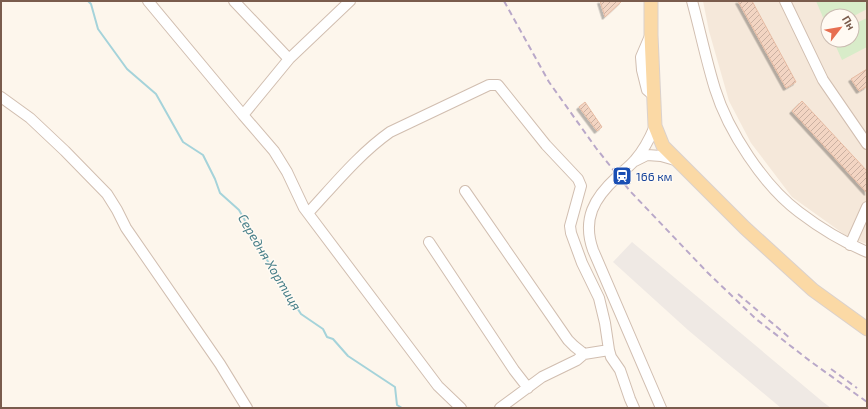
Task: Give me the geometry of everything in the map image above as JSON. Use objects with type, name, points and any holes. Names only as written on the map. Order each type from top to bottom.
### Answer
[{"type":"main road","points":[[651,1],[655,126],[663,146],[675,160],[745,228],[813,290],[867,329]]},
{"type":"street","points":[[148,1],[277,156],[288,172],[304,208],[438,386],[461,408]]},
{"type":"street","points":[[234,1],[289,59]]},
{"type":"street","points":[[243,115],[289,59],[350,1]]},
{"type":"street","points":[[692,1],[715,90],[730,126],[750,158],[777,192],[799,212],[850,245],[867,252]]},
{"type":"street","points":[[785,1],[823,80],[867,144]]},
{"type":"street","points":[[308,213],[359,159],[390,132],[490,85],[498,85],[546,145],[578,179],[580,186],[578,202],[570,226],[571,233],[582,263],[599,298],[611,357],[620,370],[634,408]]},
{"type":"street","points":[[1,97],[30,118],[66,151],[107,194],[126,228],[216,358],[247,408]]},
{"type":"street","points":[[635,161],[648,143],[655,126]]},
{"type":"street","points":[[661,408],[593,250],[588,232],[589,218],[595,201],[611,182],[635,161],[646,155],[661,156],[675,160]]},
{"type":"street","points":[[465,191],[568,340],[584,354]]},
{"type":"street","points":[[850,245],[867,207]]},
{"type":"street","points":[[429,242],[514,370],[528,388]]},
{"type":"street","points":[[500,408],[542,378],[576,360],[584,354],[609,350]]},
{"type":"shaded area","points":[[703,1],[867,1],[867,244],[848,237],[792,197],[751,143],[729,101],[709,31]]},
{"type":"shaded area","points":[[632,242],[831,408],[781,408],[688,330],[613,262]]},
{"type":"green space","points":[[816,1],[865,1],[867,9],[860,13],[860,8],[820,8],[820,10]]},
{"type":"green space","points":[[867,18],[867,47],[842,60],[837,48],[860,48],[860,21]]},
{"type":"building","points":[[600,1],[622,1],[605,17]]},
{"type":"building","points":[[738,1],[752,1],[796,82],[786,88]]},
{"type":"building","points":[[867,69],[867,86],[859,91],[851,79]]},
{"type":"building","points":[[802,101],[867,171],[867,193],[792,111]]},
{"type":"building","points":[[585,102],[602,127],[597,131],[579,107]]},
{"type":"waterway","name":"Середня Хортиця","points":[[88,1],[91,4],[98,29],[127,69],[156,94],[183,142],[203,155],[220,193],[239,210],[271,267],[301,314],[323,329],[327,337],[333,339],[348,356],[395,387],[397,405],[402,408]]},
{"type":"railway","points":[[504,1],[549,82],[596,148],[630,191],[707,272],[756,319],[810,361],[867,402]]},
{"type":"railway","points":[[738,294],[791,339]]},
{"type":"railway","points":[[831,369],[857,388]]},
{"type":"place","name":"166 км","points":[[622,176]]}]
